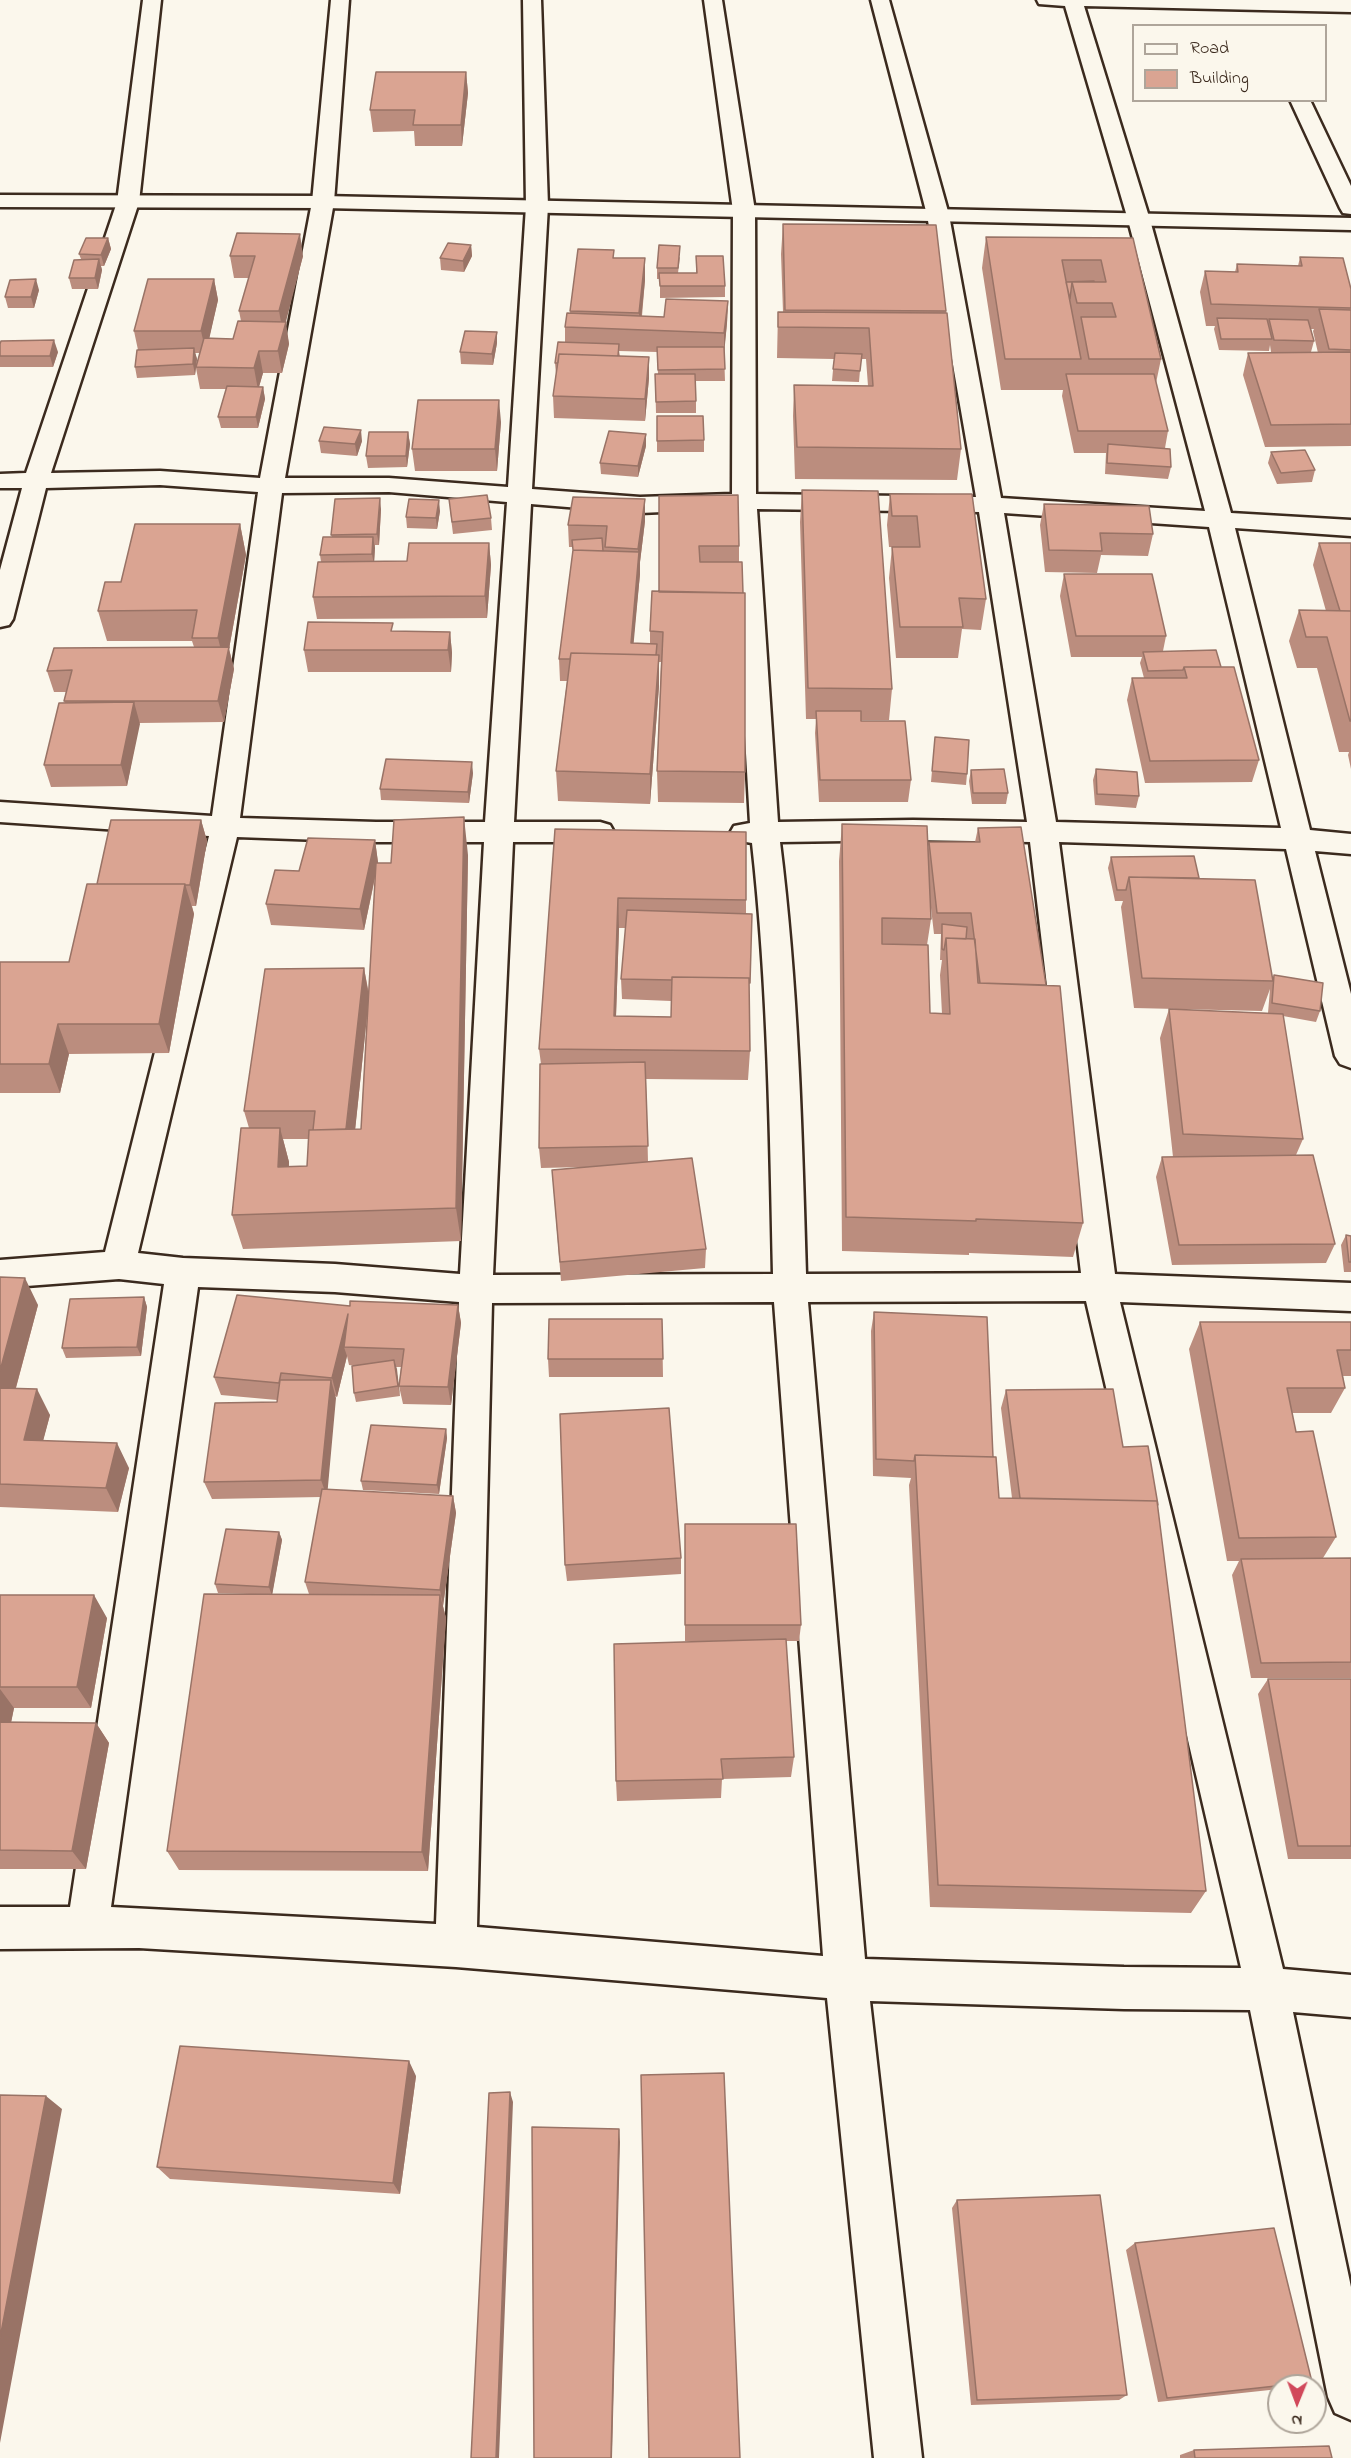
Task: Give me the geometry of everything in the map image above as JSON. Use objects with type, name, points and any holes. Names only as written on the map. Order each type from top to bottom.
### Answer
[{"type":"street","points":[[0,619],[36,480],[128,202],[152,0]]},
{"type":"street","points":[[119,1265],[225,826],[271,486],[322,202],[340,0]]},
{"type":"street","points":[[456,1946],[476,1289],[499,832],[537,206],[532,0]]},
{"type":"street","points":[[712,0],[744,211],[744,501],[765,833],[776,925],[785,1083],[790,1287],[846,1979],[866,2146],[898,2458]]},
{"type":"street","points":[[880,0],[938,215],[990,505],[1043,832],[1100,1287],[1267,1989],[1351,2397]]},
{"type":"street","points":[[1046,0],[1254,2],[1351,6]]},
{"type":"street","points":[[1073,1],[1139,220],[1220,519],[1351,1056]]},
{"type":"street","points":[[1254,2],[1264,24]]},
{"type":"street","points":[[1301,102],[1351,208]]},
{"type":"street","points":[[0,201],[322,202],[1351,224]]},
{"type":"street","points":[[0,481],[160,478],[271,486],[389,485],[640,505],[744,501],[990,505],[1351,528]]},
{"type":"street","points":[[0,812],[225,826],[376,832],[626,832]]},
{"type":"street","points":[[719,833],[913,830],[1043,832],[1298,838],[1351,844]]},
{"type":"street","points":[[0,1274],[119,1265],[183,1272],[335,1278],[476,1289],[1100,1287],[1351,1297]]},
{"type":"street","points":[[87,1928],[183,1272]]},
{"type":"street","points":[[0,1928],[139,1927],[456,1946],[846,1979],[1124,1988],[1267,1989],[1351,1996]]},
{"type":"building","points":[[376,72],[466,72],[461,125],[413,125],[415,110],[370,110]]},
{"type":"building","points":[[783,224],[936,225],[946,311],[785,310]]},
{"type":"building","points":[[237,233],[300,234],[279,311],[239,311],[255,256],[230,256]]},
{"type":"building","points":[[986,237],[1133,238],[1161,359],[1089,359],[1081,317],[1116,317],[1112,303],[1077,303],[1072,282],[1106,282],[1101,260],[1062,260],[1081,359],[1005,359]]},
{"type":"building","points":[[86,238],[108,238],[101,255],[79,254]]},
{"type":"building","points":[[448,243],[471,245],[463,261],[440,258]]},
{"type":"building","points":[[659,245],[680,246],[678,268],[657,268]]},
{"type":"building","points":[[578,249],[614,250],[613,258],[645,258],[639,313],[570,311]]},
{"type":"building","points":[[696,256],[723,256],[725,286],[660,286],[659,273],[697,273]]},
{"type":"building","points":[[1300,257],[1343,258],[1351,289],[1351,308],[1211,304],[1205,271],[1238,272],[1237,264],[1302,266]]},
{"type":"building","points":[[99,259],[95,278],[69,278],[74,260]]},
{"type":"building","points":[[36,279],[31,297],[5,297],[10,280]]},
{"type":"building","points":[[148,279],[214,279],[201,331],[134,331]]},
{"type":"building","points":[[1094,281],[1072,282],[1070,299],[1066,282]]},
{"type":"building","points":[[666,299],[728,301],[724,333],[565,327],[567,313],[664,317]]},
{"type":"building","points":[[1319,309],[1351,310],[1351,350],[1329,349]]},
{"type":"building","points":[[778,312],[947,313],[961,449],[797,447],[794,385],[873,386],[869,328],[778,327]]},
{"type":"building","points":[[1217,318],[1267,319],[1272,339],[1221,339]]},
{"type":"building","points":[[1269,319],[1308,320],[1314,341],[1274,340]]},
{"type":"building","points":[[238,321],[286,322],[278,351],[259,351],[254,368],[196,367],[204,338],[233,339]]},
{"type":"building","points":[[465,331],[497,332],[492,354],[460,352]]},
{"type":"building","points":[[54,340],[50,356],[0,356],[1,341]]},
{"type":"building","points":[[558,342],[619,344],[618,356],[559,354],[558,363],[555,363]]},
{"type":"building","points":[[657,347],[724,347],[725,369],[658,370]]},
{"type":"building","points":[[194,348],[193,364],[135,367],[137,350]]},
{"type":"building","points":[[1351,352],[1351,424],[1271,425],[1248,353]]},
{"type":"building","points":[[835,353],[862,354],[860,371],[833,369]]},
{"type":"building","points":[[559,354],[649,357],[645,399],[553,396]]},
{"type":"building","points":[[655,374],[695,374],[696,401],[656,402]]},
{"type":"building","points":[[1066,374],[1154,374],[1168,431],[1078,431]]},
{"type":"building","points":[[227,386],[263,387],[256,417],[218,417]]},
{"type":"building","points":[[418,400],[499,400],[495,449],[412,449]]},
{"type":"building","points":[[657,416],[703,416],[704,440],[657,441]]},
{"type":"building","points":[[324,427],[361,430],[355,444],[319,441]]},
{"type":"building","points":[[609,431],[646,434],[638,466],[600,463]]},
{"type":"building","points":[[369,432],[408,432],[406,456],[366,456]]},
{"type":"building","points":[[1108,444],[1170,449],[1171,467],[1107,463]]},
{"type":"building","points":[[1305,450],[1315,470],[1281,473],[1271,452]]},
{"type":"building","points":[[802,490],[878,491],[892,689],[808,688]]},
{"type":"building","points":[[890,494],[972,494],[986,599],[959,598],[963,627],[900,627],[892,547],[920,547],[917,516],[892,516]]},
{"type":"building","points":[[487,495],[491,518],[452,522],[449,499]]},
{"type":"building","points":[[738,495],[739,546],[699,546],[700,562],[742,562],[743,593],[659,592],[659,496]]},
{"type":"building","points":[[573,497],[645,499],[638,549],[605,547],[607,526],[568,525]]},
{"type":"building","points":[[380,498],[377,534],[331,535],[335,499]]},
{"type":"building","points":[[409,499],[439,500],[436,518],[406,517]]},
{"type":"building","points":[[1044,504],[1149,506],[1153,534],[1100,533],[1102,551],[1049,550]]},
{"type":"building","points":[[135,524],[240,524],[218,638],[192,638],[197,610],[98,611],[105,582],[121,582]]},
{"type":"building","points":[[323,537],[373,537],[372,554],[320,555]]},
{"type":"building","points":[[602,538],[603,551],[573,550],[572,540]]},
{"type":"building","points":[[409,543],[489,543],[485,596],[313,597],[318,562],[407,561]]},
{"type":"building","points":[[1319,543],[1351,543],[1351,611],[1340,611]]},
{"type":"building","points":[[573,550],[639,552],[631,643],[657,644],[656,655],[571,653],[570,659],[559,659]]},
{"type":"building","points":[[1064,574],[1152,574],[1166,636],[1076,636]]},
{"type":"building","points":[[652,591],[745,593],[745,772],[657,771],[663,632],[650,631]]},
{"type":"building","points":[[1299,610],[1351,611],[1351,721],[1327,637],[1306,637]]},
{"type":"building","points":[[308,622],[393,623],[391,631],[450,632],[448,650],[304,650]]},
{"type":"building","points":[[229,647],[218,701],[64,701],[72,670],[47,671],[54,648]]},
{"type":"building","points":[[1216,650],[1221,667],[1184,667],[1183,670],[1148,671],[1143,652]]},
{"type":"building","points":[[571,653],[659,655],[650,774],[556,771]]},
{"type":"building","points":[[1184,667],[1234,667],[1259,760],[1150,761],[1132,678],[1187,678]]},
{"type":"building","points":[[134,702],[121,765],[44,765],[59,703]]},
{"type":"building","points":[[816,711],[861,711],[861,721],[905,721],[911,780],[820,780]]},
{"type":"building","points":[[935,737],[969,740],[967,774],[932,771]]},
{"type":"building","points":[[386,759],[472,762],[468,792],[380,789]]},
{"type":"building","points":[[1004,769],[1008,793],[973,793],[971,770]]},
{"type":"building","points":[[1096,769],[1137,772],[1139,796],[1097,794]]},
{"type":"building","points":[[464,817],[456,1208],[232,1215],[241,1128],[280,1128],[278,1167],[307,1166],[309,1130],[361,1129],[376,863],[391,863],[394,820]]},
{"type":"building","points":[[111,820],[201,820],[190,885],[97,884]]},
{"type":"building","points":[[842,824],[927,826],[931,919],[882,918],[882,944],[928,945],[930,1013],[950,1014],[946,938],[975,939],[978,983],[1060,986],[1083,1223],[846,1217]]},
{"type":"building","points":[[1021,827],[1046,985],[980,983],[971,913],[937,913],[929,842],[980,842],[978,828]]},
{"type":"building","points":[[555,829],[746,832],[746,900],[618,898],[614,1016],[671,1017],[672,977],[749,978],[750,1051],[539,1049]]},
{"type":"building","points":[[308,838],[375,840],[360,909],[266,904],[275,870],[299,871]]},
{"type":"building","points":[[1194,856],[1199,878],[1129,877],[1126,890],[1117,890],[1111,857]]},
{"type":"building","points":[[1129,877],[1255,880],[1273,981],[1142,978]]},
{"type":"building","points":[[87,884],[185,884],[159,1024],[58,1024],[49,1064],[0,1064],[0,962],[69,962]]},
{"type":"building","points":[[627,910],[752,914],[750,983],[749,978],[621,979]]},
{"type":"building","points":[[942,924],[967,927],[966,939],[946,938],[944,950],[942,949]]},
{"type":"building","points":[[364,968],[346,1129],[313,1130],[315,1111],[244,1111],[265,969]]},
{"type":"building","points":[[1274,975],[1323,983],[1320,1011],[1272,1003]]},
{"type":"building","points":[[1169,1009],[1283,1014],[1303,1139],[1183,1134]]},
{"type":"building","points":[[645,1062],[648,1146],[539,1148],[540,1064]]},
{"type":"building","points":[[1313,1155],[1335,1244],[1179,1245],[1162,1157]]},
{"type":"building","points":[[692,1158],[706,1249],[560,1262],[552,1170]]},
{"type":"building","points":[[1346,1235],[1351,1236],[1351,1262],[1349,1262]]},
{"type":"building","points":[[0,1277],[25,1278],[0,1371]]},
{"type":"building","points":[[237,1295],[350,1306],[350,1301],[458,1305],[448,1387],[399,1386],[404,1349],[344,1347],[348,1314],[332,1378],[281,1373],[279,1383],[214,1377]]},
{"type":"building","points":[[144,1297],[137,1347],[62,1348],[70,1299]]},
{"type":"building","points":[[874,1312],[987,1317],[993,1457],[915,1455],[914,1461],[876,1459]]},
{"type":"building","points":[[549,1319],[662,1319],[663,1359],[548,1359]]},
{"type":"building","points":[[1200,1322],[1351,1322],[1351,1350],[1337,1350],[1345,1388],[1287,1388],[1296,1432],[1313,1431],[1336,1537],[1239,1538]]},
{"type":"building","points":[[394,1360],[398,1386],[354,1393],[352,1366]]},
{"type":"building","points":[[280,1380],[331,1380],[321,1480],[204,1482],[215,1403],[277,1402]]},
{"type":"building","points":[[0,1388],[37,1389],[24,1440],[117,1443],[106,1488],[0,1484]]},
{"type":"building","points":[[1113,1389],[1123,1447],[1148,1446],[1158,1505],[1157,1501],[1020,1498],[1006,1390]]},
{"type":"building","points":[[669,1408],[681,1558],[565,1565],[560,1414]]},
{"type":"building","points":[[371,1425],[446,1429],[437,1485],[361,1481]]},
{"type":"building","points":[[915,1455],[996,1457],[999,1498],[1157,1501],[1206,1891],[938,1885]]},
{"type":"building","points":[[322,1489],[453,1496],[440,1590],[305,1582]]},
{"type":"building","points":[[685,1524],[796,1524],[801,1625],[685,1625]]},
{"type":"building","points":[[226,1529],[279,1532],[269,1587],[215,1584]]},
{"type":"building","points":[[1351,1558],[1351,1662],[1261,1663],[1241,1559]]},
{"type":"building","points":[[204,1594],[440,1595],[422,1852],[167,1851]]},
{"type":"building","points":[[0,1595],[94,1595],[77,1687],[0,1687]]},
{"type":"building","points":[[786,1639],[794,1757],[721,1759],[723,1779],[616,1781],[614,1644]]},
{"type":"building","points":[[1268,1679],[1351,1679],[1351,1846],[1298,1846]]},
{"type":"building","points":[[0,1722],[96,1723],[72,1851],[0,1850]]},
{"type":"building","points":[[180,2046],[409,2061],[393,2183],[157,2167]]},
{"type":"building","points":[[724,2073],[740,2458],[649,2458],[641,2075]]},
{"type":"building","points":[[510,2092],[496,2458],[471,2458],[489,2093]]},
{"type":"building","points":[[0,2095],[46,2096],[0,2338]]},
{"type":"building","points":[[532,2127],[619,2129],[611,2458],[534,2458]]},
{"type":"building","points":[[1100,2195],[1127,2395],[977,2400],[957,2200]]},
{"type":"building","points":[[1274,2228],[1310,2374],[1267,2374],[1267,2387],[1167,2398],[1135,2243]]},
{"type":"building","points":[[1329,2446],[1332,2458],[1195,2458],[1194,2450]]}]
